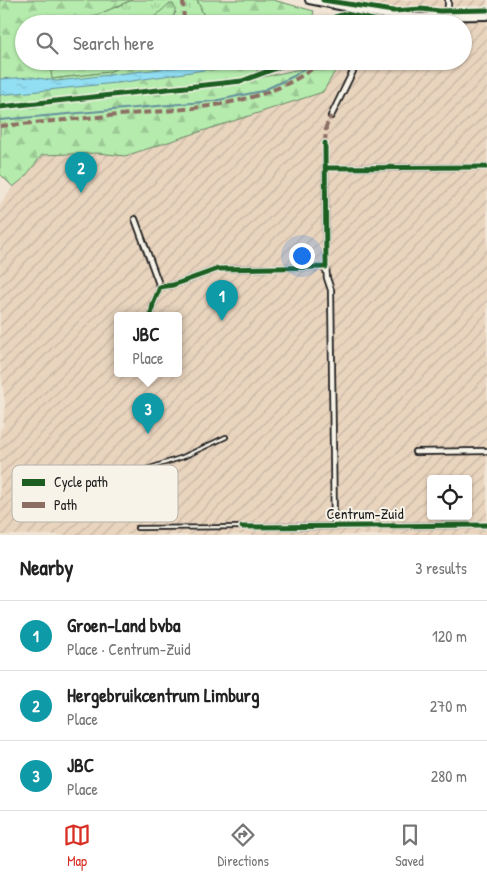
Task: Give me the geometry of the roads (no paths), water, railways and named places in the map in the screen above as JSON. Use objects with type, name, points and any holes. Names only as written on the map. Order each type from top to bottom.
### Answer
[{"type":"street","points":[[309,0],[370,13],[395,15]]},
{"type":"street","points":[[448,0],[448,15]]},
{"type":"street","points":[[355,15],[358,10]]},
{"type":"street","points":[[472,16],[487,16]]},
{"type":"street","points":[[331,116],[354,70]]},
{"type":"street","name":"Centrum-Zuid","points":[[325,144],[326,267],[331,290],[334,526]]},
{"type":"street","points":[[326,168],[487,167]]},
{"type":"street","points":[[135,219],[160,287],[152,312]]},
{"type":"street","points":[[160,287],[223,268],[326,267]]},
{"type":"street","points":[[415,452],[487,451]]},
{"type":"street","name":"Centrum-Zuid","points":[[242,527],[487,525]]},
{"type":"lane","points":[[159,465],[183,457],[226,437]]},
{"type":"lane","points":[[137,528],[242,527]]},
{"type":"water","points":[[152,70],[204,70],[125,82],[0,95],[0,79],[31,77],[57,81]]},
{"type":"waterway","points":[[0,120],[214,101],[262,91],[294,76],[302,70]]},
{"type":"place","name":"Hergebruikcentrum Limburg","points":[[81,193]]},
{"type":"place","name":"Groen-Land bvba","points":[[222,321]]},
{"type":"place","name":"JBC","points":[[148,434]]}]
